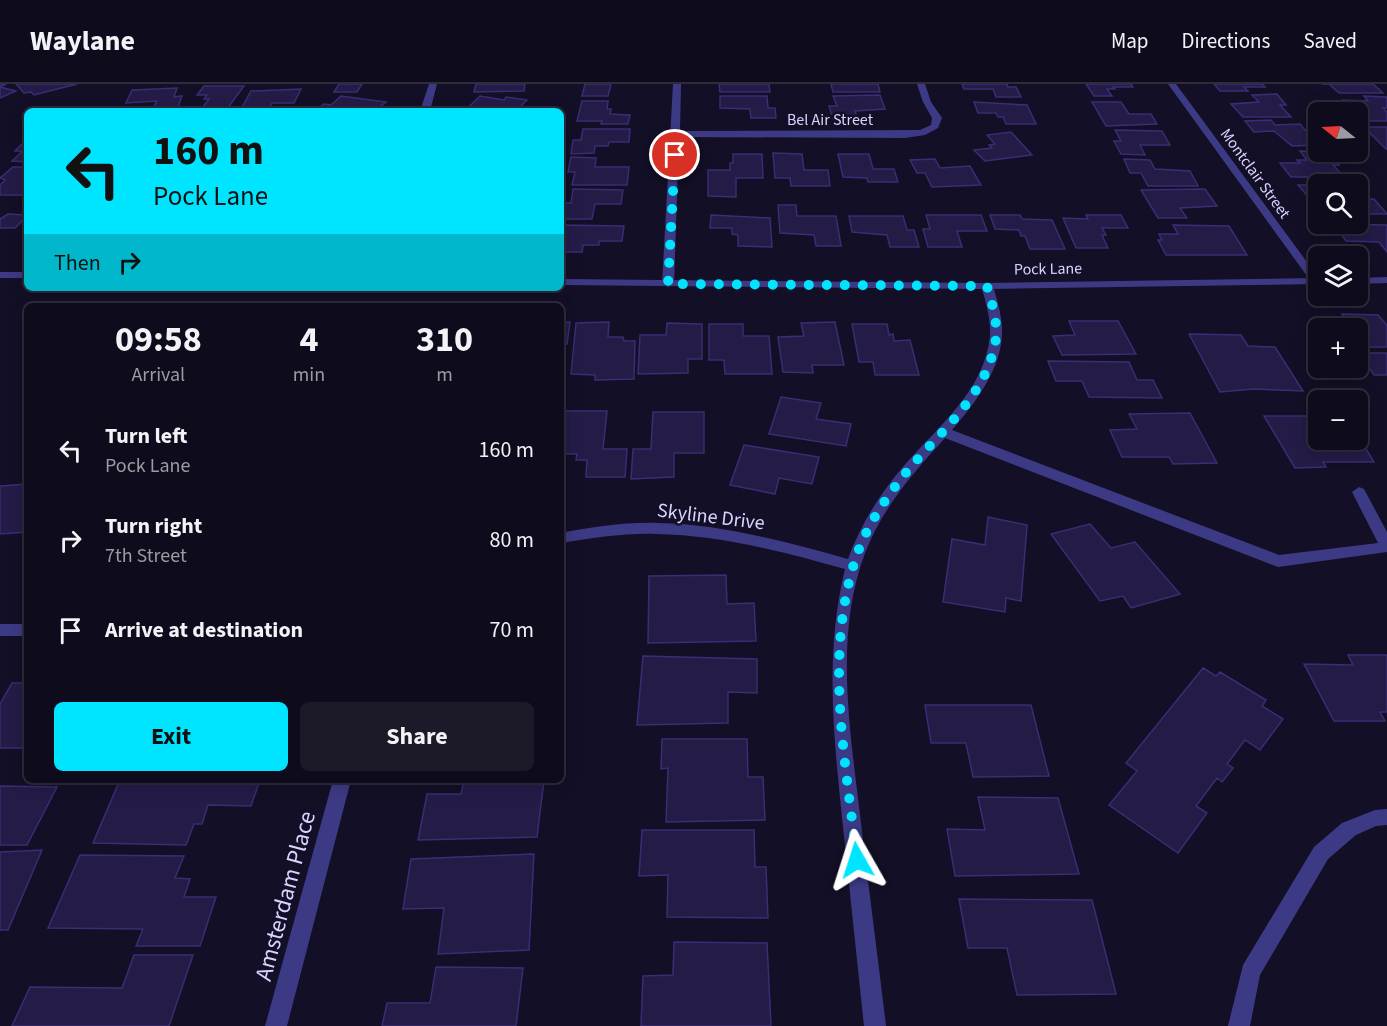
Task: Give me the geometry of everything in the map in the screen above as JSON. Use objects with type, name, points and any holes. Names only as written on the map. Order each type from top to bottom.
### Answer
[{"type":"street","points":[[426,108],[433,84]]},
{"type":"street","points":[[668,284],[677,84]]},
{"type":"street","name":"Bel Air Street","points":[[676,134],[905,135],[922,133],[935,126],[937,118],[927,102],[921,84]]},
{"type":"street","name":"Montclair Street","points":[[1172,84],[1308,268]]},
{"type":"street","points":[[0,275],[24,275]]},
{"type":"street","points":[[1368,280],[1387,280]]},
{"type":"street","name":"Pock Lane","points":[[564,282],[987,286],[1308,281]]},
{"type":"street","points":[[875,1026],[838,695],[840,632],[853,566],[876,512],[908,470],[960,413],[985,374],[995,342],[995,315],[987,286]]},
{"type":"street","points":[[943,432],[1278,561],[1387,547],[1359,492]]},
{"type":"street","name":"Skyline Drive","points":[[564,538],[605,531],[669,529],[780,546],[853,566]]},
{"type":"street","points":[[0,630],[24,630]]},
{"type":"street","name":"Amsterdam Place","points":[[276,1026],[341,783]]},
{"type":"street","points":[[1239,1026],[1250,972],[1321,853],[1349,829],[1375,818],[1387,817]]},
{"type":"building","points":[[16,84],[77,84],[34,95],[31,92],[24,93]]},
{"type":"building","points":[[339,84],[362,84],[357,92],[334,92]]},
{"type":"building","points":[[476,84],[525,84],[524,91],[474,92]]},
{"type":"building","points":[[585,84],[611,84],[608,96],[582,96]]},
{"type":"building","points":[[719,84],[769,84],[770,92],[720,92]]},
{"type":"building","points":[[831,84],[878,84],[880,92],[833,92]]},
{"type":"building","points":[[962,84],[1007,84],[1008,87],[1016,87],[1021,97],[996,97],[993,89],[964,89]]},
{"type":"building","points":[[1086,84],[1131,84],[1133,87],[1113,87],[1115,89],[1107,89],[1112,96],[1094,96]]},
{"type":"building","points":[[1214,84],[1263,84],[1265,87],[1244,87],[1248,91],[1220,91]]},
{"type":"building","points":[[1329,84],[1373,84],[1383,93],[1339,93]]},
{"type":"building","points":[[204,86],[244,86],[228,108],[202,108],[209,99],[204,99],[207,95],[197,95]]},
{"type":"building","points":[[0,87],[16,91],[0,98]]},
{"type":"building","points":[[177,88],[174,97],[182,96],[178,107],[153,108],[157,101],[126,103],[132,90]]},
{"type":"building","points":[[301,89],[294,103],[272,103],[270,108],[242,108],[251,91]]},
{"type":"building","points":[[1277,94],[1286,105],[1280,105],[1291,117],[1243,117],[1231,104],[1259,102],[1252,95]]},
{"type":"building","points":[[880,95],[885,109],[855,111],[858,119],[833,119],[829,106],[837,106],[833,96]]},
{"type":"building","points":[[341,96],[386,102],[379,108],[319,108],[324,104],[331,105]]},
{"type":"building","points":[[480,96],[504,100],[506,97],[527,100],[519,108],[469,107]]},
{"type":"building","points":[[720,96],[767,96],[768,108],[775,108],[776,118],[751,118],[750,109],[720,108]]},
{"type":"building","points":[[1364,96],[1387,97],[1387,108],[1383,108],[1387,112],[1387,121],[1368,121],[1368,102],[1345,102],[1343,100],[1368,101]]},
{"type":"building","points":[[582,101],[608,101],[607,109],[611,109],[610,114],[630,115],[628,124],[577,121]]},
{"type":"building","points":[[974,102],[1027,105],[1036,124],[1006,124],[1003,117],[998,117],[996,113],[978,113]]},
{"type":"building","points":[[1092,102],[1121,102],[1129,114],[1151,114],[1157,124],[1106,126]]},
{"type":"building","points":[[1271,120],[1275,125],[1300,124],[1308,133],[1308,145],[1292,146],[1274,131],[1254,132],[1245,121]]},
{"type":"building","points":[[1368,127],[1387,127],[1386,149],[1368,131]]},
{"type":"building","points":[[583,129],[630,129],[629,142],[609,142],[608,146],[595,146],[594,153],[571,154],[573,140],[581,140]]},
{"type":"building","points":[[1115,130],[1162,131],[1170,145],[1140,145],[1145,155],[1121,154],[1114,141],[1121,141]]},
{"type":"building","points":[[1011,132],[1032,155],[985,161],[974,150],[992,148],[989,145],[995,144],[987,135]]},
{"type":"building","points":[[24,142],[24,162],[12,161],[23,151],[15,151]]},
{"type":"building","points":[[1300,151],[1308,151],[1308,162],[1336,162],[1339,165],[1333,165],[1341,174],[1308,174],[1308,177],[1291,177],[1280,163],[1300,163],[1297,160],[1307,160]]},
{"type":"building","points":[[773,153],[802,154],[804,170],[828,170],[830,186],[791,186],[790,178],[775,178]]},
{"type":"building","points":[[733,154],[762,154],[763,178],[736,178],[736,197],[708,196],[708,170],[730,170]]},
{"type":"building","points":[[838,154],[869,154],[873,169],[894,169],[898,182],[868,182],[867,178],[843,177]]},
{"type":"building","points":[[571,157],[596,158],[595,167],[629,167],[627,185],[572,185],[575,172],[568,172]]},
{"type":"building","points":[[935,159],[940,168],[970,166],[981,185],[932,187],[925,173],[917,173],[910,160]]},
{"type":"building","points":[[1124,159],[1150,160],[1155,169],[1190,171],[1198,186],[1148,186],[1141,173],[1130,173]]},
{"type":"building","points":[[13,167],[24,167],[24,195],[0,195],[0,185],[5,180],[0,178]]},
{"type":"building","points":[[1298,185],[1308,185],[1308,197]]},
{"type":"building","points":[[573,189],[623,190],[621,204],[595,204],[592,219],[564,219],[564,203],[571,203]]},
{"type":"building","points":[[1205,189],[1217,206],[1180,208],[1187,218],[1158,218],[1141,190]]},
{"type":"building","points":[[1368,199],[1374,199],[1387,214],[1368,214]]},
{"type":"building","points":[[778,205],[796,205],[797,216],[836,216],[841,246],[816,246],[814,235],[780,233]]},
{"type":"building","points":[[8,214],[24,215],[24,219],[15,228],[0,228],[0,219]]},
{"type":"building","points":[[711,215],[770,218],[772,247],[738,246],[738,235],[732,234],[732,228],[710,228]]},
{"type":"building","points":[[926,215],[981,215],[987,231],[957,231],[962,247],[928,247],[923,229],[930,229]]},
{"type":"building","points":[[990,215],[1020,215],[1022,219],[1052,220],[1065,249],[1030,249],[1025,236],[1021,236],[1019,230],[995,229]]},
{"type":"building","points":[[1086,215],[1121,215],[1128,228],[1102,228],[1106,235],[1102,235],[1108,248],[1076,248],[1063,218],[1088,219]]},
{"type":"building","points":[[849,216],[903,216],[907,230],[914,230],[919,247],[890,247],[887,235],[852,232]]},
{"type":"building","points":[[564,225],[624,226],[622,241],[599,241],[599,245],[583,245],[582,252],[564,252]]},
{"type":"building","points":[[1173,225],[1229,226],[1247,255],[1166,255],[1158,240],[1162,240],[1159,234],[1178,234]]},
{"type":"building","points":[[1368,225],[1387,225],[1387,252],[1379,242],[1346,241],[1341,234],[1368,234]]},
{"type":"building","points":[[1342,314],[1378,315],[1387,325],[1387,347],[1368,347],[1368,318],[1345,318]]},
{"type":"building","points":[[1069,321],[1118,321],[1136,354],[1062,355],[1053,336],[1075,335]]},
{"type":"building","points":[[564,322],[570,322],[567,344],[564,344]]},
{"type":"building","points":[[609,322],[608,337],[623,337],[624,341],[635,341],[634,379],[595,380],[595,375],[571,374],[576,323]]},
{"type":"building","points":[[835,322],[844,365],[812,365],[813,373],[783,372],[778,337],[804,336],[801,323]]},
{"type":"building","points":[[667,323],[702,324],[702,359],[688,359],[688,373],[638,374],[640,335],[666,335]]},
{"type":"building","points":[[709,324],[743,324],[743,336],[769,336],[772,374],[725,374],[724,360],[709,360]]},
{"type":"building","points":[[852,324],[887,324],[889,335],[893,334],[894,341],[910,340],[919,375],[875,375],[873,362],[859,362]]},
{"type":"building","points":[[1189,334],[1241,335],[1248,346],[1275,347],[1303,391],[1254,389],[1220,392]]},
{"type":"building","points":[[1368,353],[1387,353],[1387,375],[1374,375],[1368,366]]},
{"type":"building","points":[[1048,361],[1129,362],[1137,380],[1153,380],[1162,398],[1089,397],[1082,381],[1056,381]]},
{"type":"building","points":[[781,397],[821,403],[816,419],[851,424],[846,446],[769,434]]},
{"type":"building","points":[[564,411],[607,411],[603,449],[627,449],[625,477],[586,477],[587,460],[576,460],[577,454],[564,454]]},
{"type":"building","points":[[653,412],[704,412],[704,453],[674,453],[674,477],[631,479],[633,449],[651,449]]},
{"type":"building","points":[[1190,413],[1217,463],[1173,464],[1169,457],[1122,457],[1110,430],[1137,429],[1129,414]]},
{"type":"building","points":[[1264,416],[1308,416],[1308,450],[1367,450],[1374,462],[1323,462],[1326,467],[1295,468]]},
{"type":"building","points":[[744,445],[819,457],[812,484],[779,478],[775,494],[730,485]]},
{"type":"building","points":[[24,484],[24,532],[0,534],[0,486]]},
{"type":"building","points":[[988,517],[1027,525],[1021,601],[1006,598],[1005,612],[943,602],[952,539],[985,545]]},
{"type":"building","points":[[1090,524],[1111,548],[1135,542],[1180,594],[1131,608],[1123,596],[1100,601],[1051,534]]},
{"type":"building","points":[[726,575],[727,604],[754,603],[756,641],[648,643],[649,576]]},
{"type":"building","points":[[1348,655],[1387,655],[1387,712],[1380,712],[1385,721],[1334,721],[1304,664],[1353,665]]},
{"type":"building","points":[[643,656],[757,659],[757,693],[728,692],[728,723],[637,725]]},
{"type":"building","points":[[1203,668],[1216,676],[1220,672],[1266,700],[1262,706],[1283,719],[1260,750],[1245,740],[1227,764],[1233,768],[1222,782],[1217,778],[1196,806],[1207,813],[1178,853],[1109,805],[1137,771],[1126,763]]},
{"type":"building","points":[[12,683],[24,683],[24,748],[0,748],[0,704]]},
{"type":"building","points":[[925,705],[1031,705],[1049,776],[973,777],[966,743],[931,743]]},
{"type":"building","points":[[662,739],[747,739],[748,777],[763,777],[765,820],[666,822],[668,768],[661,769]]},
{"type":"building","points":[[119,783],[259,783],[251,806],[208,805],[202,824],[194,824],[186,845],[93,843]]},
{"type":"building","points":[[463,783],[544,783],[537,837],[418,840],[427,794],[461,794]]},
{"type":"building","points":[[0,786],[57,787],[27,845],[0,845]]},
{"type":"building","points":[[978,797],[1058,798],[1079,874],[955,876],[947,829],[985,830]]},
{"type":"building","points":[[642,830],[754,830],[755,867],[766,867],[768,918],[667,917],[668,875],[639,876]]},
{"type":"building","points":[[42,850],[8,930],[0,930],[0,852]]},
{"type":"building","points":[[534,854],[529,950],[438,954],[444,908],[403,909],[411,859]]},
{"type":"building","points":[[80,855],[184,856],[175,878],[190,879],[184,897],[216,897],[200,946],[136,946],[143,929],[48,928]]},
{"type":"building","points":[[959,899],[1092,900],[1116,994],[1017,995],[1007,948],[968,948]]},
{"type":"building","points":[[674,942],[767,943],[771,1026],[641,1026],[643,976],[673,975]]},
{"type":"building","points":[[134,955],[193,955],[169,1026],[12,1026],[30,987],[122,988]]},
{"type":"building","points":[[436,967],[523,968],[516,1026],[382,1026],[387,1003],[430,1003]]},
{"type":"route","points":[[675,155],[668,284],[987,286],[995,315],[995,342],[985,374],[960,413],[908,470],[876,512],[853,566],[840,632],[838,695],[857,860]]}]
